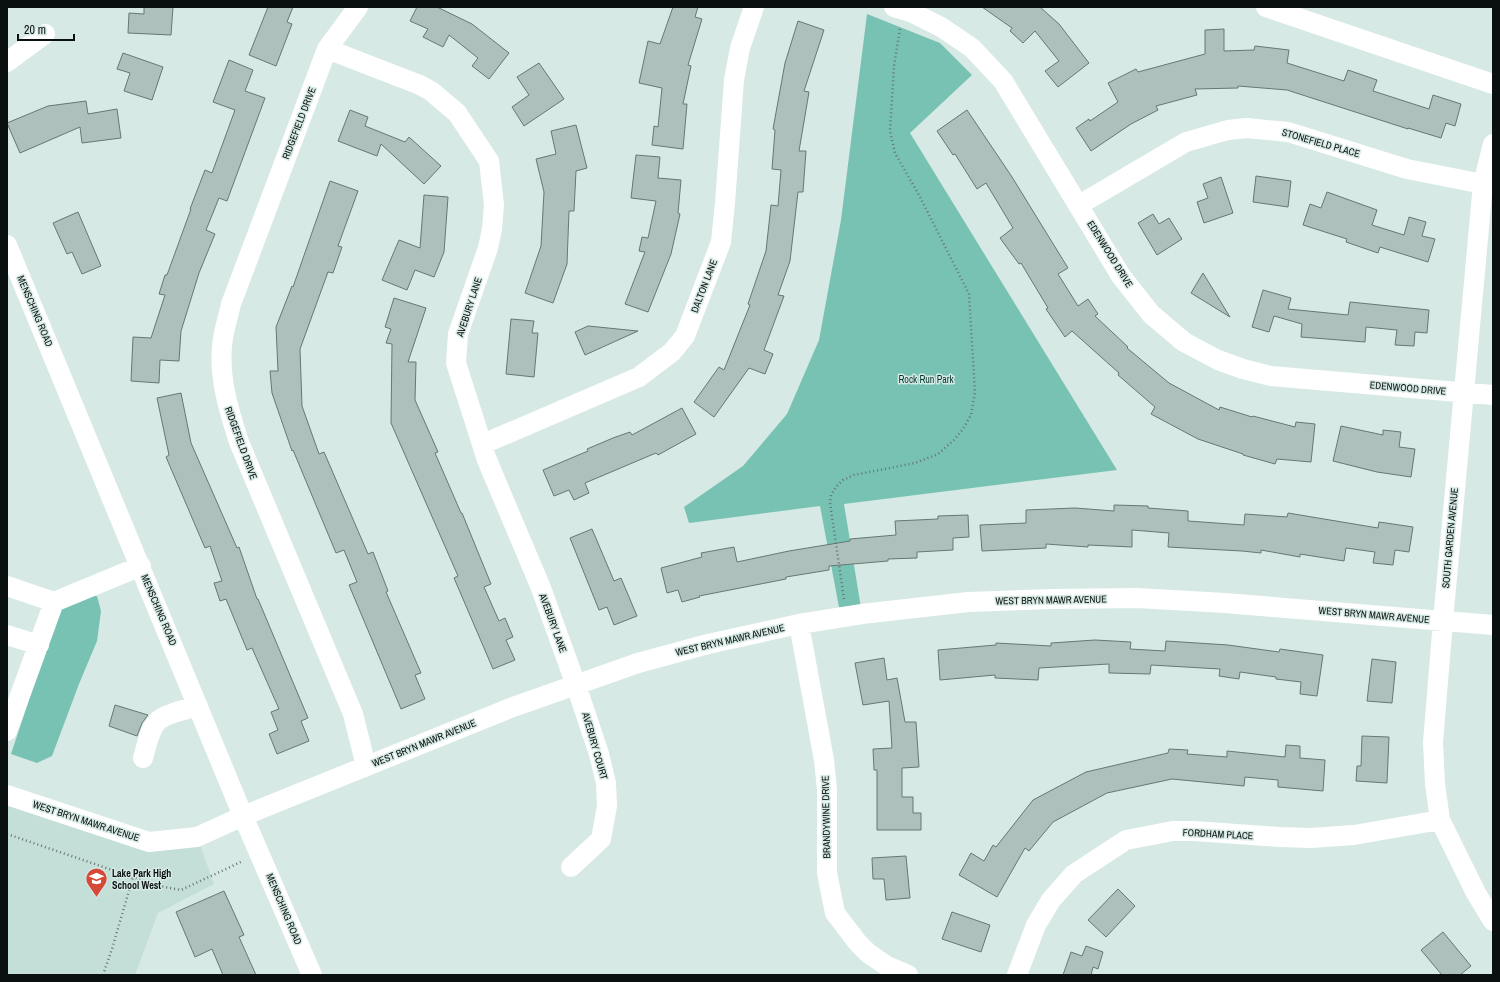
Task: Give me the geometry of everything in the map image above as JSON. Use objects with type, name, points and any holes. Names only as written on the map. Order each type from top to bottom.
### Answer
[{"type":"street","name":"RIDGEFIELD DRIVE","points":[[358,7],[327,48],[231,304],[222,346],[222,366],[225,396],[239,442],[353,714],[366,766]]},
{"type":"street","name":"DALTON LANE","points":[[483,444],[639,377],[672,352],[684,336],[721,242],[734,80],[740,48],[754,7]]},
{"type":"street","points":[[1266,7],[1493,84]]},
{"type":"street","name":"EDENWOOD DRIVE","points":[[899,9],[942,27],[972,48],[1003,81],[1121,276],[1151,314],[1184,342],[1218,360],[1243,369],[1271,376],[1493,395]]},
{"type":"street","points":[[7,62],[45,34]]},
{"type":"street","name":"AVEBURY LANE","points":[[327,48],[420,85],[431,91],[457,113],[489,161],[494,205],[492,230],[488,248],[458,334],[456,363],[487,460],[541,588],[576,685]]},
{"type":"street","name":"STONEFIELD PLACE","points":[[1079,205],[1186,142],[1228,130],[1247,128],[1288,132],[1407,168],[1483,184]]},
{"type":"street","name":"SOUTH GARDEN AVENUE","points":[[1493,144],[1483,184],[1463,393],[1433,742],[1435,784],[1440,820],[1476,893],[1493,921]]},
{"type":"street","name":"MENSCHING ROAD","points":[[7,245],[141,566],[243,816],[312,975]]},
{"type":"street","points":[[7,586],[54,602],[141,566]]},
{"type":"street","name":"WEST BRYN MAWR AVENUE","points":[[7,795],[149,842],[197,837],[243,816],[513,707],[638,663],[701,646],[799,624],[968,602],[1137,598],[1225,603],[1493,625]]},
{"type":"street","points":[[7,732],[15,687],[39,645],[54,602]]},
{"type":"street","name":"BRANDYWINE DRIVE","points":[[799,624],[825,768],[827,789],[827,873],[835,913],[858,943],[868,953],[887,966],[908,975]]},
{"type":"street","points":[[7,635],[39,645]]},
{"type":"street","name":"AVEBURY COURT","points":[[570,867],[601,839],[607,806],[606,783],[599,754],[576,685]]},
{"type":"street","points":[[143,758],[155,723],[160,718],[198,706]]},
{"type":"street","name":"FORDHAM PLACE","points":[[1018,975],[1036,926],[1051,900],[1074,874],[1126,840],[1172,831],[1194,831],[1279,838],[1311,838],[1354,835],[1440,820]]},
{"type":"path","points":[[847,617],[830,503],[831,495],[843,480],[854,475],[915,463],[938,454],[954,440],[963,429],[971,415],[975,392],[969,294],[920,197],[895,153],[890,132],[899,9]]},
{"type":"path","points":[[7,834],[159,886],[182,890],[260,853]]},
{"type":"path","points":[[103,975],[133,877]]},
{"type":"shaded area","name":"Lake Park High School West","points":[[7,795],[149,842],[197,837],[214,884],[158,913],[135,975],[7,975]]},
{"type":"green space","name":"Rock Run Park","points":[[867,14],[940,43],[972,75],[910,133],[1117,470],[844,504],[862,614],[841,618],[820,506],[689,523],[684,507],[743,466],[787,414],[819,340],[841,220]]},
{"type":"green space","points":[[92,595],[97,596],[101,611],[97,641],[52,756],[37,763],[11,754],[59,610]]},
{"type":"building","points":[[144,7],[173,7],[171,35],[128,33],[129,13],[144,14]]},
{"type":"building","points":[[268,7],[293,7],[287,22],[292,24],[276,66],[249,55]]},
{"type":"building","points":[[417,7],[437,7],[472,24],[509,53],[489,79],[472,66],[478,58],[449,35],[443,47],[423,37],[428,29],[410,21]]},
{"type":"building","points":[[673,7],[698,7],[695,17],[702,19],[688,65],[691,66],[683,104],[687,104],[683,149],[652,145],[654,126],[658,127],[662,88],[639,83],[648,41],[660,44]]},
{"type":"building","points":[[982,7],[1040,7],[1059,24],[1089,63],[1058,87],[1045,71],[1059,61],[1035,31],[1023,43],[1010,31],[1012,28]]},
{"type":"building","points":[[798,21],[824,30],[804,91],[809,92],[799,151],[806,151],[803,192],[798,192],[790,261],[778,295],[784,296],[764,350],[773,354],[765,374],[749,368],[714,417],[694,402],[719,367],[724,370],[750,305],[748,304],[766,251],[771,205],[778,206],[781,170],[772,169],[775,130],[773,129],[785,63]]},
{"type":"building","points":[[1224,29],[1224,51],[1254,50],[1255,46],[1289,50],[1287,63],[1344,81],[1348,70],[1377,80],[1373,91],[1429,109],[1433,95],[1461,104],[1455,126],[1446,123],[1441,138],[1408,129],[1287,90],[1238,86],[1238,88],[1195,89],[1197,95],[1156,106],[1158,110],[1131,124],[1091,151],[1076,128],[1089,119],[1090,121],[1118,102],[1108,83],[1136,69],[1138,72],[1205,54],[1205,30]]},
{"type":"building","points":[[123,53],[163,67],[152,100],[124,91],[130,73],[117,69]]},
{"type":"building","points":[[229,60],[253,70],[245,91],[265,98],[227,201],[219,198],[206,230],[215,234],[199,273],[181,331],[179,361],[160,360],[159,383],[131,381],[133,337],[151,338],[165,295],[159,294],[165,275],[167,275],[205,170],[212,173],[235,110],[213,102]]},
{"type":"building","points":[[539,63],[564,99],[524,126],[512,107],[529,95],[517,77]]},
{"type":"building","points":[[86,101],[88,114],[117,109],[121,138],[82,143],[80,127],[20,153],[7,123],[48,106]]},
{"type":"building","points":[[350,110],[368,117],[365,126],[405,142],[409,137],[441,166],[424,184],[381,144],[377,156],[338,141]]},
{"type":"building","points":[[967,110],[1012,177],[1068,268],[1058,274],[1078,306],[1088,299],[1098,314],[1095,316],[1128,347],[1127,348],[1169,383],[1219,410],[1220,407],[1252,417],[1253,416],[1295,427],[1296,422],[1315,424],[1311,462],[1277,459],[1275,464],[1243,455],[1198,439],[1151,414],[1155,407],[1118,375],[1119,373],[1072,331],[1065,337],[1046,309],[1048,308],[1021,263],[1019,264],[1000,238],[1013,228],[986,183],[977,189],[955,154],[953,155],[937,131]]},
{"type":"building","points":[[576,125],[587,168],[576,171],[574,211],[569,211],[567,264],[553,303],[525,293],[541,246],[544,192],[536,159],[556,154],[551,131]]},
{"type":"building","points":[[636,155],[660,157],[658,178],[681,180],[678,213],[680,214],[671,254],[648,312],[625,304],[645,252],[639,251],[642,237],[648,238],[656,201],[631,198]]},
{"type":"building","points":[[1256,176],[1291,181],[1288,207],[1253,202]]},
{"type":"building","points":[[1221,177],[1233,213],[1204,223],[1197,202],[1208,198],[1203,184]]},
{"type":"building","points":[[330,181],[358,191],[338,246],[342,247],[333,273],[328,272],[300,349],[302,406],[319,454],[324,452],[368,554],[373,552],[388,591],[386,592],[421,673],[415,675],[425,699],[401,709],[349,585],[357,582],[344,550],[336,553],[293,450],[292,451],[272,393],[270,371],[278,371],[276,327],[292,286],[293,287]]},
{"type":"building","points":[[1327,192],[1377,210],[1372,225],[1404,235],[1409,217],[1426,222],[1422,236],[1435,239],[1428,262],[1380,247],[1378,253],[1346,242],[1347,239],[1303,225],[1310,204],[1321,208]]},
{"type":"building","points":[[424,195],[448,197],[444,252],[434,277],[415,270],[407,290],[382,280],[399,240],[420,248]]},
{"type":"building","points":[[78,212],[101,266],[82,274],[72,252],[67,254],[53,223]]},
{"type":"building","points":[[1153,214],[1159,224],[1169,218],[1182,239],[1157,255],[1138,223]]},
{"type":"building","points":[[1203,273],[1230,317],[1191,293]]},
{"type":"building","points":[[1263,290],[1291,298],[1288,309],[1348,315],[1350,302],[1429,310],[1427,333],[1415,332],[1414,346],[1395,345],[1397,330],[1366,327],[1365,342],[1301,337],[1302,324],[1274,316],[1269,332],[1252,327]]},
{"type":"building","points":[[394,298],[426,308],[408,362],[416,362],[415,400],[438,452],[435,453],[462,513],[491,584],[484,587],[499,621],[505,618],[513,637],[506,640],[515,660],[493,669],[454,578],[458,576],[391,423],[392,344],[386,343],[391,329],[385,327]]},
{"type":"building","points":[[511,319],[534,321],[532,333],[538,333],[534,377],[506,374]]},
{"type":"building","points":[[588,326],[638,331],[585,355],[575,332]]},
{"type":"building","points":[[181,393],[191,443],[237,548],[239,547],[257,599],[308,718],[301,721],[309,741],[277,754],[269,734],[278,730],[271,712],[279,709],[252,648],[247,650],[226,599],[220,601],[214,583],[222,581],[210,546],[205,548],[166,457],[169,455],[157,398]]},
{"type":"building","points":[[682,408],[696,434],[658,455],[656,453],[585,483],[589,493],[574,500],[569,490],[554,496],[543,470],[588,451],[587,449],[613,438],[630,432],[632,435]]},
{"type":"building","points":[[1341,426],[1383,435],[1383,430],[1401,432],[1399,447],[1415,449],[1411,477],[1377,472],[1333,461]]},
{"type":"building","points":[[1114,505],[1148,506],[1148,508],[1188,511],[1188,521],[1244,525],[1245,514],[1287,517],[1288,513],[1378,528],[1379,522],[1413,527],[1409,552],[1395,550],[1393,565],[1373,563],[1375,552],[1346,548],[1344,561],[1300,554],[1300,557],[1261,550],[1261,553],[1168,547],[1169,533],[1132,530],[1132,547],[1088,545],[1088,547],[1046,544],[1046,548],[982,551],[980,525],[1026,523],[1026,510],[1075,508],[1114,511]]},
{"type":"building","points":[[968,515],[969,537],[953,538],[953,550],[917,552],[917,558],[888,559],[888,561],[829,566],[829,570],[786,577],[786,579],[699,596],[700,597],[682,602],[678,590],[667,593],[661,568],[702,557],[701,553],[734,547],[737,562],[789,551],[850,541],[850,539],[896,535],[895,521],[938,519],[938,516]]},
{"type":"building","points":[[592,529],[614,581],[621,578],[637,616],[614,625],[607,607],[599,610],[570,538]]},
{"type":"building","points":[[1095,640],[1131,642],[1130,649],[1165,651],[1166,641],[1228,645],[1279,652],[1280,649],[1323,655],[1317,696],[1300,694],[1301,682],[1276,679],[1276,677],[1240,672],[1239,679],[1219,676],[1220,669],[1151,665],[1150,674],[1109,673],[1109,664],[1039,668],[1038,680],[995,678],[995,675],[940,680],[938,650],[996,645],[996,643],[1051,646],[1051,643]]},
{"type":"building","points":[[884,658],[887,680],[897,678],[905,722],[916,722],[919,767],[902,768],[902,797],[913,797],[913,813],[921,813],[921,830],[877,830],[877,770],[874,770],[873,749],[892,748],[889,701],[863,705],[855,663]]},
{"type":"building","points":[[1372,659],[1396,662],[1392,703],[1367,701]]},
{"type":"building","points":[[115,705],[148,715],[142,723],[137,736],[109,726]]},
{"type":"building","points":[[1362,736],[1389,737],[1387,783],[1356,781],[1357,766],[1361,766]]},
{"type":"building","points":[[1286,745],[1300,746],[1300,758],[1325,760],[1323,791],[1278,787],[1278,780],[1245,777],[1244,786],[1172,779],[1107,793],[1053,822],[1029,851],[1025,848],[997,897],[959,875],[971,853],[984,861],[993,845],[996,847],[1033,800],[1086,772],[1168,753],[1169,749],[1188,750],[1187,754],[1227,757],[1227,751],[1285,757]]},
{"type":"building","points":[[906,856],[910,898],[886,900],[884,879],[873,879],[872,858]]},
{"type":"building","points":[[1118,889],[1135,906],[1106,937],[1088,920]]},
{"type":"building","points":[[224,891],[244,935],[239,937],[256,975],[223,975],[212,949],[195,957],[176,912]]},
{"type":"building","points":[[952,912],[990,925],[981,952],[942,939]]},
{"type":"building","points":[[1443,932],[1471,966],[1460,975],[1442,975],[1421,950]]},
{"type":"building","points":[[1086,946],[1103,952],[1098,969],[1093,967],[1091,975],[1063,975],[1071,952],[1082,956]]},
{"type":"place","name":"Lake Park High School West","points":[[97,898]]}]
